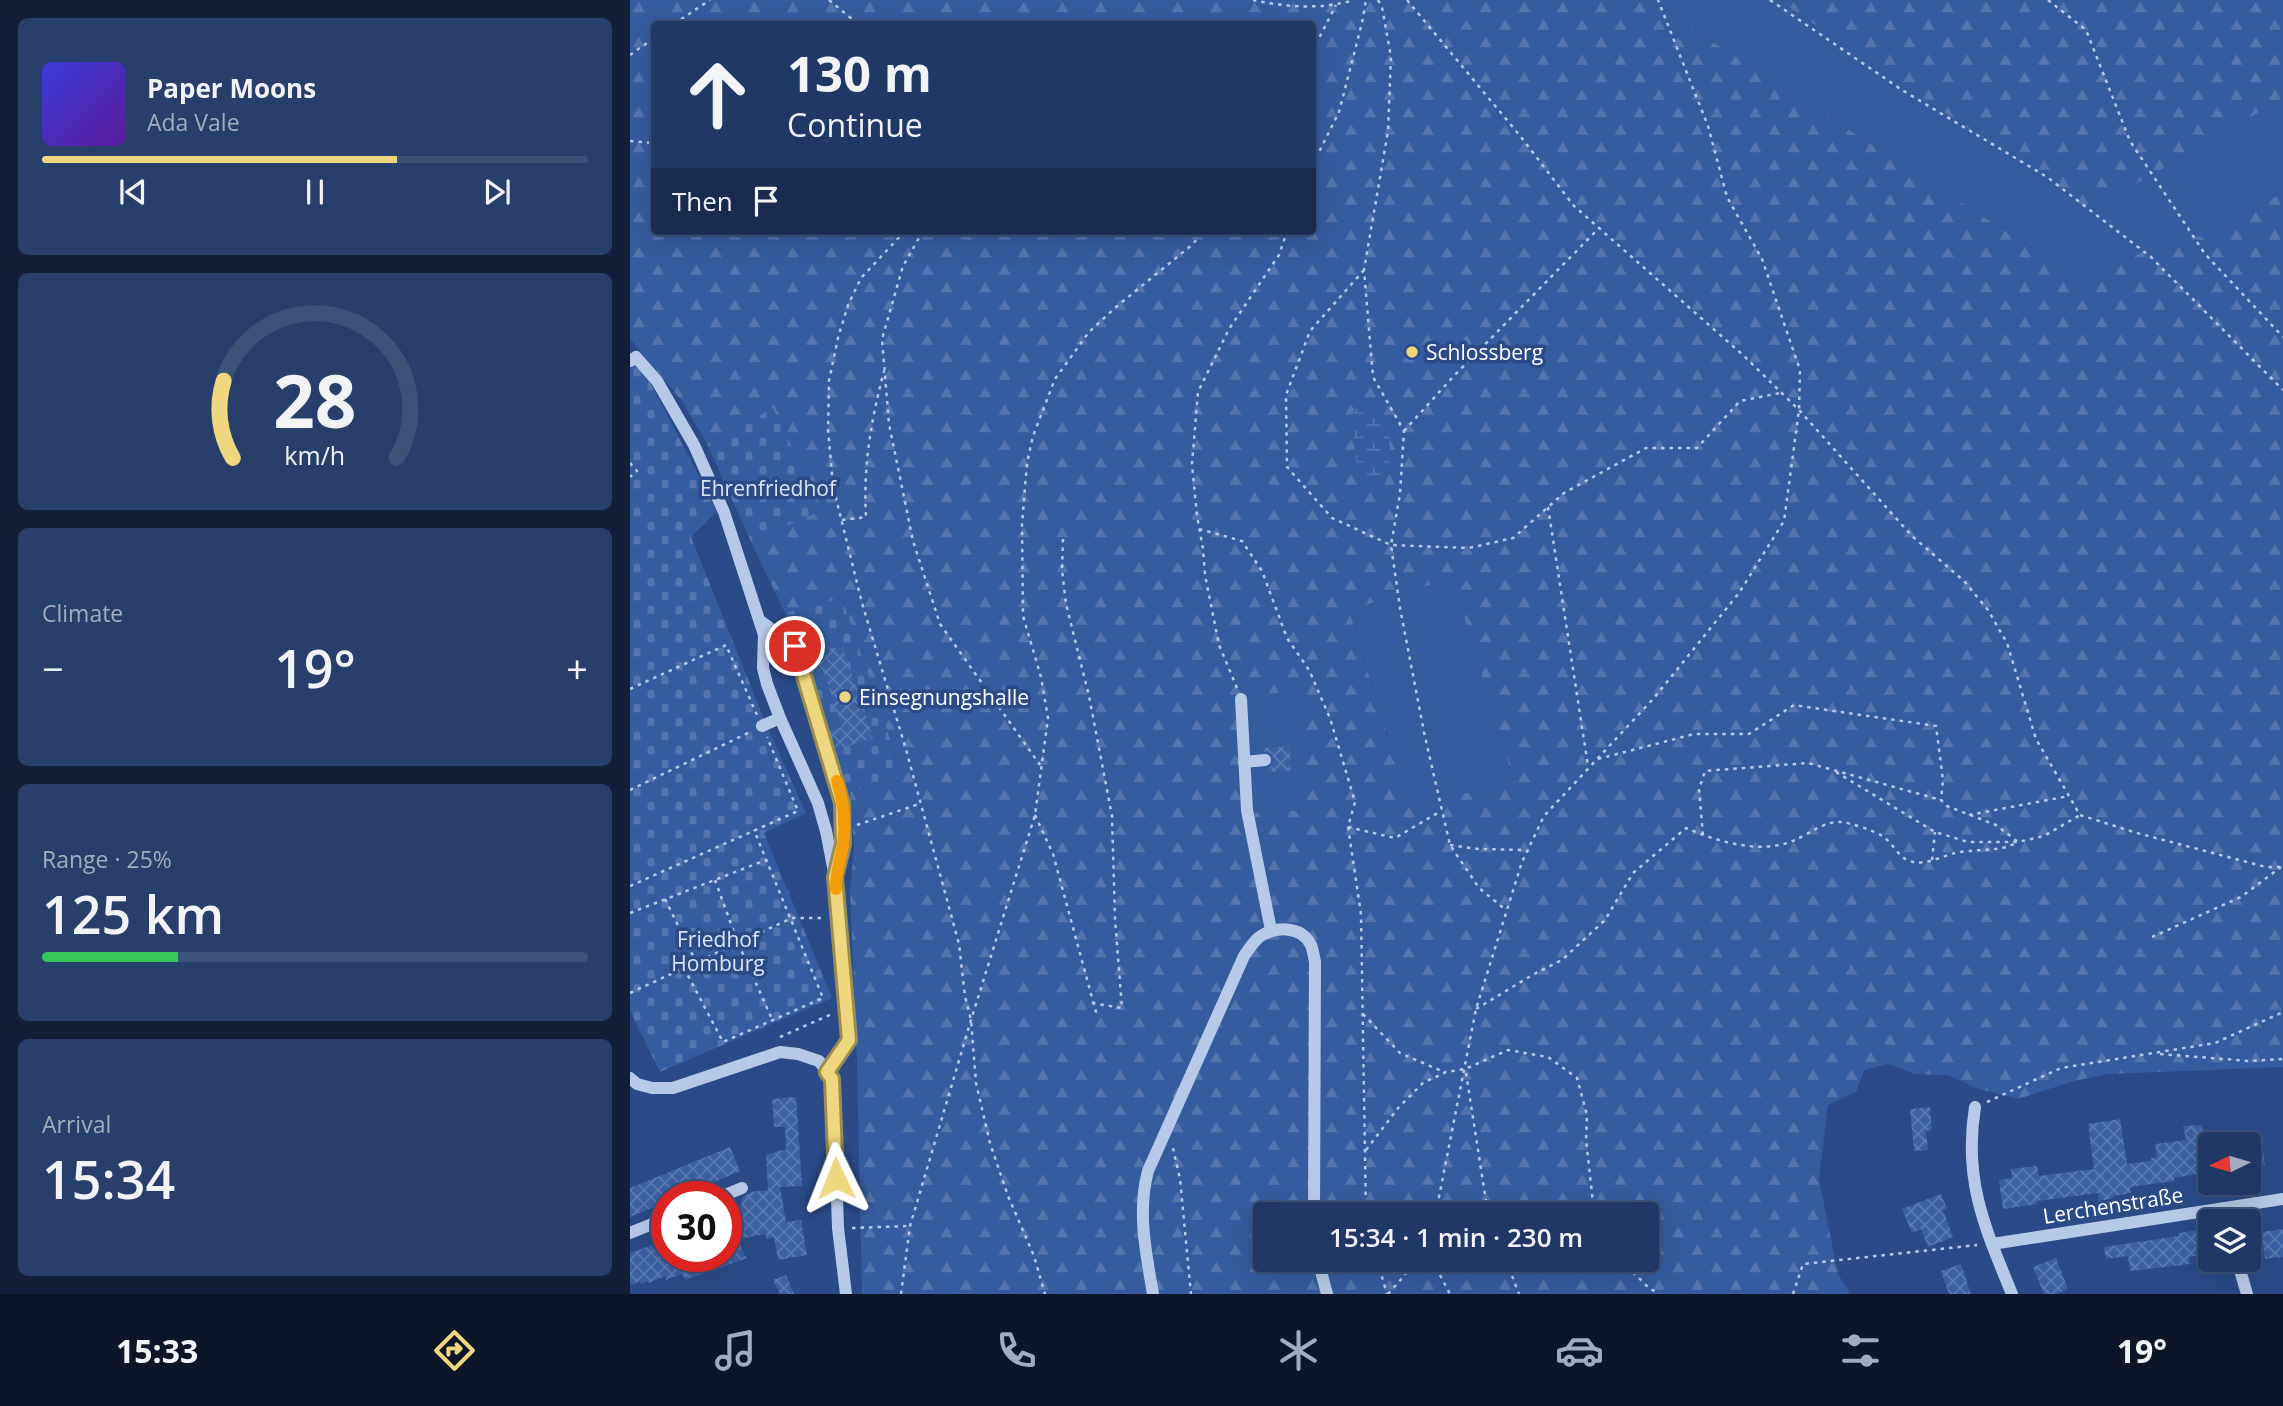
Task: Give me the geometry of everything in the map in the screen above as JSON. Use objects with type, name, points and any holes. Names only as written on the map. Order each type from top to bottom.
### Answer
[{"type":"street","points":[[633,359],[657,381],[694,445],[724,512],[764,635],[763,668],[780,718],[818,803],[835,877],[849,1040],[827,1072]]},
{"type":"street","points":[[760,620],[795,646],[841,795],[843,844],[835,877]]},
{"type":"street","points":[[1241,699],[1247,810],[1272,930]]},
{"type":"street","points":[[762,726],[780,718]]},
{"type":"street","points":[[1244,762],[1265,760]]},
{"type":"street","points":[[1153,1294],[1142,1207],[1148,1171],[1244,956],[1257,939],[1272,930],[1285,928],[1301,934],[1311,945],[1315,962],[1314,1202]]},
{"type":"street","points":[[630,1078],[637,1084],[652,1088],[673,1088],[780,1052],[819,1061],[832,1079],[838,1228],[846,1294]]},
{"type":"street","points":[[1975,1107],[1970,1163],[1981,1213],[2012,1294]]},
{"type":"street","name":"Lerchenstraße","points":[[1992,1244],[2283,1199]]},
{"type":"street","points":[[630,1233],[651,1224]]},
{"type":"street","points":[[1321,1272],[1327,1294]]},
{"type":"street","points":[[2241,1272],[2247,1294]]},
{"type":"path","points":[[678,21],[710,0]]},
{"type":"path","points":[[829,0],[854,21]]},
{"type":"path","points":[[1252,0],[1279,6],[1336,5],[1354,0]]},
{"type":"path","points":[[1316,158],[1339,112],[1366,0]]},
{"type":"path","points":[[1378,0],[1382,7],[1391,57],[1388,131],[1364,270],[1373,377],[1404,431],[1400,494],[1391,545],[1400,608],[1450,845],[1479,888],[1506,910]]},
{"type":"path","points":[[1407,0],[1521,136],[1574,206],[1743,355],[1782,393],[1912,536],[1964,581],[1988,610],[2007,643],[2036,738],[2081,815],[2137,833],[2266,867],[2282,867]]},
{"type":"path","points":[[1437,1202],[1476,1009],[1527,850],[1544,816],[1654,698],[1739,593],[1784,521],[1799,410],[1800,370],[1762,259],[1727,197],[1709,126],[1658,0]]},
{"type":"path","points":[[1770,0],[1902,90],[2046,177],[2151,257],[2283,390]]},
{"type":"path","points":[[2048,0],[2086,30],[2130,141],[2205,254],[2283,338]]},
{"type":"path","points":[[1316,44],[1336,5]]},
{"type":"path","points":[[630,55],[651,40]]},
{"type":"path","points":[[630,141],[651,143]]},
{"type":"path","points":[[1404,431],[1452,378],[1600,227]]},
{"type":"path","points":[[901,235],[861,278],[848,306],[829,381],[828,429],[833,486],[862,603],[907,753],[959,944],[965,996],[971,1020],[976,1083],[990,1143],[1008,1196],[1034,1256],[1045,1294]]},
{"type":"path","points":[[921,235],[903,266],[882,339],[889,424],[913,541],[940,624],[1041,765]]},
{"type":"path","points":[[901,1294],[910,1226],[1035,815],[1048,718],[1041,677],[1023,616],[1022,524],[1027,463],[1033,436],[1055,379],[1089,332],[1193,244],[1200,235]]},
{"type":"path","points":[[1241,699],[1219,645],[1205,575],[1192,464],[1198,392],[1229,329],[1279,255],[1286,235]]},
{"type":"path","points":[[1364,270],[1310,331],[1286,395],[1287,467],[1332,518],[1391,545],[1469,548],[1513,538],[1564,493],[1646,448],[1697,448],[1740,401],[1782,393]]},
{"type":"path","points":[[841,521],[866,517],[867,458],[872,418],[884,368]]},
{"type":"path","points":[[630,463],[637,471],[630,477]]},
{"type":"path","points":[[1548,507],[1588,767]]},
{"type":"path","points":[[1199,529],[1241,541],[1262,571],[1287,638],[1308,670],[1330,718],[1354,802],[1348,827],[1361,914],[1366,1202]]},
{"type":"path","points":[[1063,538],[1062,570],[1066,604],[1089,696],[1112,816],[1115,919],[1122,1008],[1093,1003]]},
{"type":"path","points":[[630,689],[726,645],[797,811],[630,886]]},
{"type":"path","points":[[1596,759],[1694,734],[1749,734],[1794,705],[1936,726],[1943,780],[1941,800]]},
{"type":"path","points":[[630,790],[762,726]]},
{"type":"path","points":[[1703,835],[1699,789],[1705,771],[1808,763],[1822,764],[1935,832],[1968,842],[2018,842]]},
{"type":"path","points":[[1829,768],[1941,800],[1947,806],[1996,825],[2018,842]]},
{"type":"path","points":[[1969,815],[2069,796]]},
{"type":"path","points":[[844,828],[919,804]]},
{"type":"path","points":[[1348,827],[1395,838],[1441,811]]},
{"type":"path","points":[[1035,815],[1054,854],[1097,1016]]},
{"type":"path","points":[[1476,1009],[1562,960],[1605,920],[1633,873],[1686,828],[1703,835],[1758,848],[1794,841],[1813,830],[1839,822],[1884,836],[1899,854],[1914,862],[1958,852],[1998,850],[2044,836],[2081,815]]},
{"type":"path","points":[[684,968],[723,1042],[823,998],[754,830]]},
{"type":"path","points":[[1932,860],[1935,832]]},
{"type":"path","points":[[1450,845],[1478,849],[1527,850]]},
{"type":"path","points":[[630,914],[766,860]]},
{"type":"path","points":[[2152,937],[2241,897],[2282,867]]},
{"type":"path","points":[[715,880],[738,943],[772,1020]]},
{"type":"path","points":[[665,899],[696,962]]},
{"type":"path","points":[[630,992],[792,918],[823,918],[838,914]]},
{"type":"path","points":[[769,1055],[780,1036],[846,1008]]},
{"type":"path","points":[[1975,1107],[2061,1068],[2215,1043],[2283,1012]]},
{"type":"path","points":[[1363,1014],[1400,1053],[1446,1072]]},
{"type":"path","points":[[1366,1150],[1399,1107],[1423,1083],[1446,1072],[1465,1069],[1508,1050],[1548,1057],[1577,1078],[1587,1115],[1586,1139],[1593,1202]]},
{"type":"path","points":[[2153,1053],[2249,1061],[2283,1059]]},
{"type":"path","points":[[1465,1069],[1486,1202]]},
{"type":"path","points":[[1168,1124],[1180,1180],[1191,1294]]},
{"type":"path","points":[[838,1228],[910,1226]]},
{"type":"path","points":[[1793,1294],[1803,1264],[1992,1244]]},
{"type":"path","points":[[1381,1272],[1388,1294]]},
{"type":"path","points":[[1388,1294],[1406,1272]]},
{"type":"path","points":[[1438,1272],[1450,1294]]},
{"type":"path","points":[[1511,1272],[1519,1294]]},
{"type":"path","points":[[1633,1272],[1649,1289],[1659,1294]]},
{"type":"green space","points":[[630,0],[1648,0],[2086,283],[2171,236],[2210,237],[2283,192],[2283,1067],[2108,1074],[2074,1081],[2018,1099],[1976,1088],[1948,1075],[1915,1074],[1888,1064],[1864,1070],[1856,1092],[1828,1105],[1819,1179],[1838,1274],[1850,1294],[862,1294],[850,890],[854,849],[850,792],[902,774],[842,598],[785,613],[751,542],[821,509],[773,409],[707,444],[682,401],[630,339]],"holes":[[[1452,578],[1513,779],[1410,810],[1349,610]],[[1300,692],[1306,810],[1251,813],[1246,695]]]},
{"type":"green space","points":[[1648,0],[1778,0],[2090,211],[2283,98],[2283,192],[2210,238],[2171,236],[2086,283]]},
{"type":"green space","points":[[1778,0],[2283,0],[2283,98],[2090,211]]},
{"type":"green space","name":"Friedhof Homburg","points":[[630,358],[650,382],[717,511],[691,537],[766,724],[806,813],[764,833],[832,998],[660,1072],[630,1011]]},
{"type":"green space","points":[[1366,401],[1389,422],[1390,458],[1384,486],[1359,485],[1351,413]]},
{"type":"green space","name":"Ehrenfriedhof","points":[[773,408],[822,510],[751,542],[707,444]]},
{"type":"green space","points":[[1452,578],[1513,779],[1410,810],[1349,609]]},
{"type":"green space","points":[[842,598],[902,774],[841,795],[785,613]]},
{"type":"green space","points":[[1301,692],[1306,810],[1251,813],[1246,695]]},
{"type":"building","name":"Einsegnungshalle","points":[[843,647],[873,738],[836,750],[830,731],[842,727],[823,670],[813,674],[808,659]]},
{"type":"building","points":[[1290,746],[1291,771],[1265,772],[1274,760],[1272,754],[1264,751],[1264,748]]},
{"type":"building","points":[[796,1097],[802,1186],[780,1187],[786,1222],[801,1220],[807,1255],[778,1260],[774,1237],[766,1239],[766,1234],[742,1238],[742,1198],[750,1192],[768,1190],[766,1154],[775,1153],[776,1164],[775,1151],[786,1150],[785,1127],[774,1127],[772,1099]]},
{"type":"building","points":[[1930,1107],[1932,1130],[1926,1131],[1928,1150],[1914,1151],[1910,1109]]},
{"type":"building","points":[[2120,1119],[2127,1164],[2151,1161],[2151,1158],[2157,1157],[2155,1144],[2186,1140],[2183,1126],[2202,1125],[2203,1131],[2212,1132],[2198,1132],[2198,1174],[2174,1178],[2174,1181],[2130,1187],[2131,1193],[2113,1196],[2113,1199],[2099,1201],[2098,1193],[2037,1201],[2037,1204],[2003,1209],[1999,1180],[2012,1178],[2011,1169],[2037,1166],[2039,1176],[2094,1169],[2088,1124]]},
{"type":"building","points":[[2261,1142],[2265,1165],[2261,1166]]},
{"type":"building","points":[[730,1147],[740,1171],[717,1181],[651,1181],[651,1208],[630,1217],[630,1188]]},
{"type":"building","points":[[1941,1194],[1947,1209],[1943,1210],[1953,1237],[1928,1247],[1921,1229],[1912,1233],[1902,1209]]},
{"type":"building","points":[[2283,1229],[2283,1257],[2265,1259],[2261,1232]]},
{"type":"building","points":[[2198,1230],[2198,1256],[2189,1257],[2190,1264],[2130,1271],[2128,1256],[2106,1259],[2104,1247],[2179,1236],[2178,1233]]},
{"type":"building","points":[[651,1245],[651,1272],[708,1272],[685,1280],[682,1274],[666,1280],[665,1276],[649,1283],[648,1281],[641,1284],[640,1281],[630,1285],[630,1253]]},
{"type":"building","points":[[2056,1258],[2068,1289],[2056,1294],[2044,1294],[2033,1267]]},
{"type":"building","points":[[1961,1264],[1971,1294],[1949,1294],[1941,1271]]},
{"type":"building","points":[[786,1275],[794,1294],[780,1294],[773,1280]]},
{"type":"slow traffic","points":[[836,889],[835,877],[844,828],[837,781]]},
{"type":"place","name":"Schlossberg","points":[[1412,352]]},
{"type":"place","name":"Einsegnungshalle","points":[[845,697]]},
{"type":"route","points":[[795,646],[841,795],[844,828],[835,877],[849,1040],[827,1072],[832,1079],[836,1178]]}]
